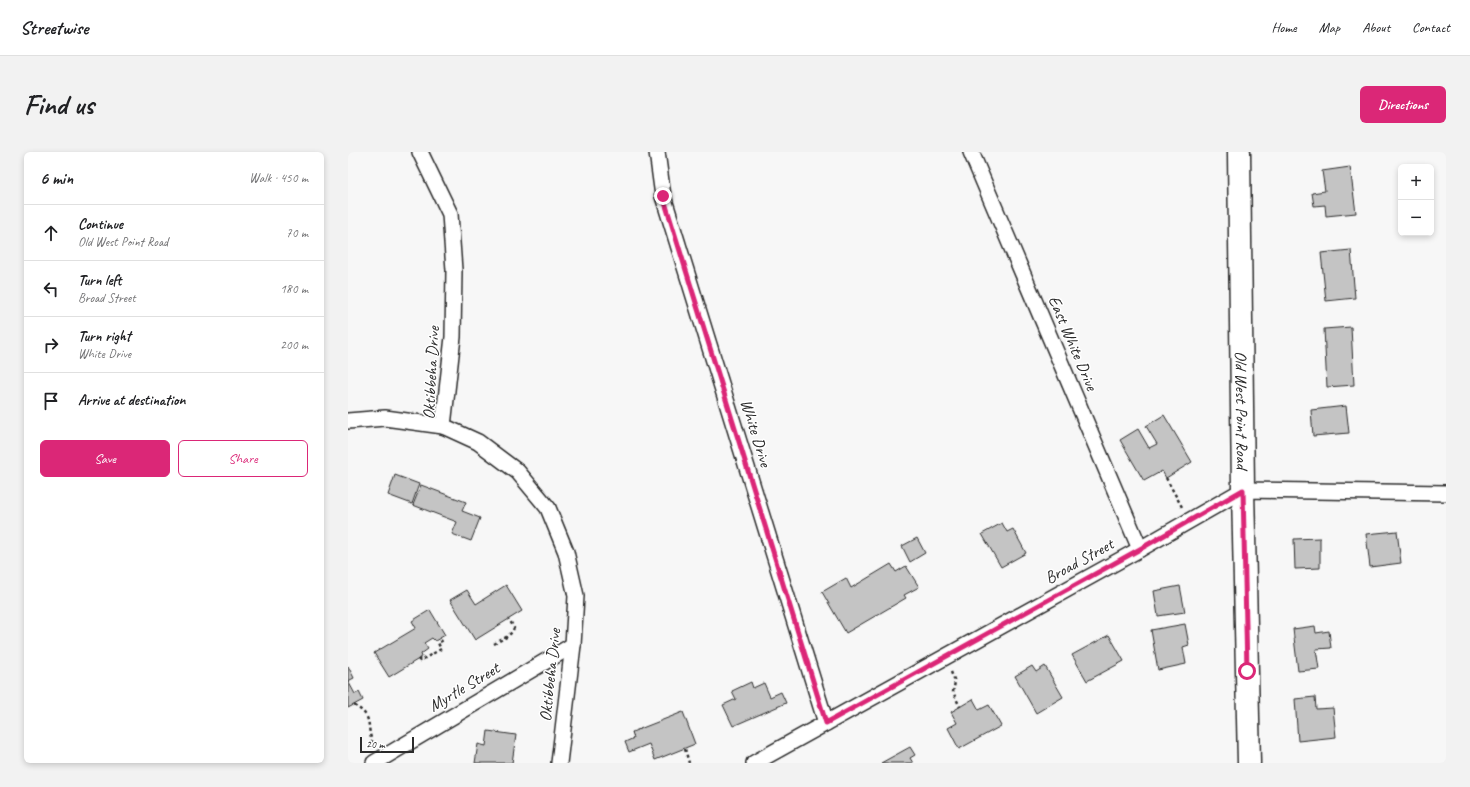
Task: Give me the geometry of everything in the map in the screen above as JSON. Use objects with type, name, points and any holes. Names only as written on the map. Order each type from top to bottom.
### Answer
[{"type":"street","name":"Oktibbeha Drive","points":[[420,152],[450,214],[454,270],[453,337],[443,426],[478,442],[518,472],[548,508],[566,552],[576,596],[573,644],[559,763]]},
{"type":"street","name":"White Drive","points":[[656,152],[663,196],[826,723]]},
{"type":"street","name":"East White Drive","points":[[971,152],[1140,549]]},
{"type":"street","name":"Old West Point Road","points":[[1239,152],[1243,490],[1249,763]]},
{"type":"street","points":[[348,421],[385,418],[443,426]]},
{"type":"street","points":[[1243,490],[1446,493]]},
{"type":"street","name":"Broad Street","points":[[754,763],[943,659],[1243,490]]},
{"type":"street","name":"Myrtle Street","points":[[374,763],[573,644]]},
{"type":"path","points":[[1166,478],[1190,520]]},
{"type":"path","points":[[494,644],[512,632],[514,628],[509,619]]},
{"type":"path","points":[[418,659],[420,662],[441,649],[438,643],[445,639]]},
{"type":"path","points":[[943,659],[953,676],[953,692],[960,707]]},
{"type":"path","points":[[354,705],[367,715],[370,736],[373,744]]},
{"type":"path","points":[[685,749],[689,763]]},
{"type":"building","points":[[1350,167],[1356,213],[1326,216],[1325,205],[1314,206],[1312,193],[1325,191],[1322,171]]},
{"type":"building","points":[[1351,250],[1355,298],[1326,301],[1321,253]]},
{"type":"building","points":[[1351,327],[1354,385],[1327,387],[1324,329]]},
{"type":"building","points":[[1346,406],[1349,433],[1313,436],[1311,410]]},
{"type":"building","points":[[1164,415],[1192,462],[1166,478],[1162,471],[1144,481],[1120,440],[1138,429],[1149,448],[1157,444],[1146,426]]},
{"type":"building","points":[[395,475],[419,484],[412,504],[388,495]]},
{"type":"building","points":[[421,485],[466,502],[462,511],[480,518],[471,541],[452,534],[457,522],[413,505]]},
{"type":"building","points":[[1002,523],[1007,532],[1013,529],[1026,553],[1001,567],[982,534]]},
{"type":"building","points":[[1397,531],[1401,563],[1370,567],[1366,534]]},
{"type":"building","points":[[917,538],[925,553],[910,562],[902,546]]},
{"type":"building","points":[[1320,538],[1320,568],[1295,569],[1294,539]]},
{"type":"building","points":[[891,564],[896,572],[906,566],[919,587],[904,595],[906,598],[846,633],[822,592],[846,578],[851,588]]},
{"type":"building","points":[[506,585],[522,611],[475,640],[450,600],[467,590],[476,604]]},
{"type":"building","points":[[1180,586],[1185,612],[1158,616],[1154,591]]},
{"type":"building","points":[[430,610],[445,635],[435,641],[432,638],[424,643],[428,649],[421,654],[422,657],[389,677],[374,653],[416,628],[412,621]]},
{"type":"building","points":[[1185,624],[1189,645],[1183,647],[1186,664],[1158,670],[1151,630]]},
{"type":"building","points":[[1315,626],[1316,633],[1329,631],[1331,648],[1316,649],[1319,669],[1298,671],[1293,629]]},
{"type":"building","points":[[1109,635],[1124,661],[1087,681],[1072,655]]},
{"type":"building","points":[[348,666],[354,678],[348,681]]},
{"type":"building","points":[[1032,666],[1036,672],[1045,666],[1063,697],[1036,713],[1015,676]]},
{"type":"building","points":[[348,681],[355,694],[359,692],[363,700],[348,708]]},
{"type":"building","points":[[751,682],[753,688],[764,683],[770,697],[781,692],[786,703],[733,726],[723,705],[736,699],[732,691]]},
{"type":"building","points":[[1315,697],[1316,709],[1333,708],[1336,737],[1298,741],[1295,699]]},
{"type":"building","points":[[973,699],[979,710],[989,705],[1001,726],[959,749],[948,728],[957,723],[951,712]]},
{"type":"building","points":[[683,712],[695,744],[655,760],[649,744],[629,752],[625,742],[634,738],[632,732]]},
{"type":"building","points":[[488,731],[516,735],[512,763],[475,763],[478,744],[486,746]]},
{"type":"building","points":[[910,747],[915,755],[910,758],[913,763],[881,763]]},
{"type":"route","points":[[663,196],[826,723],[1140,549],[1243,490],[1247,671]]}]
